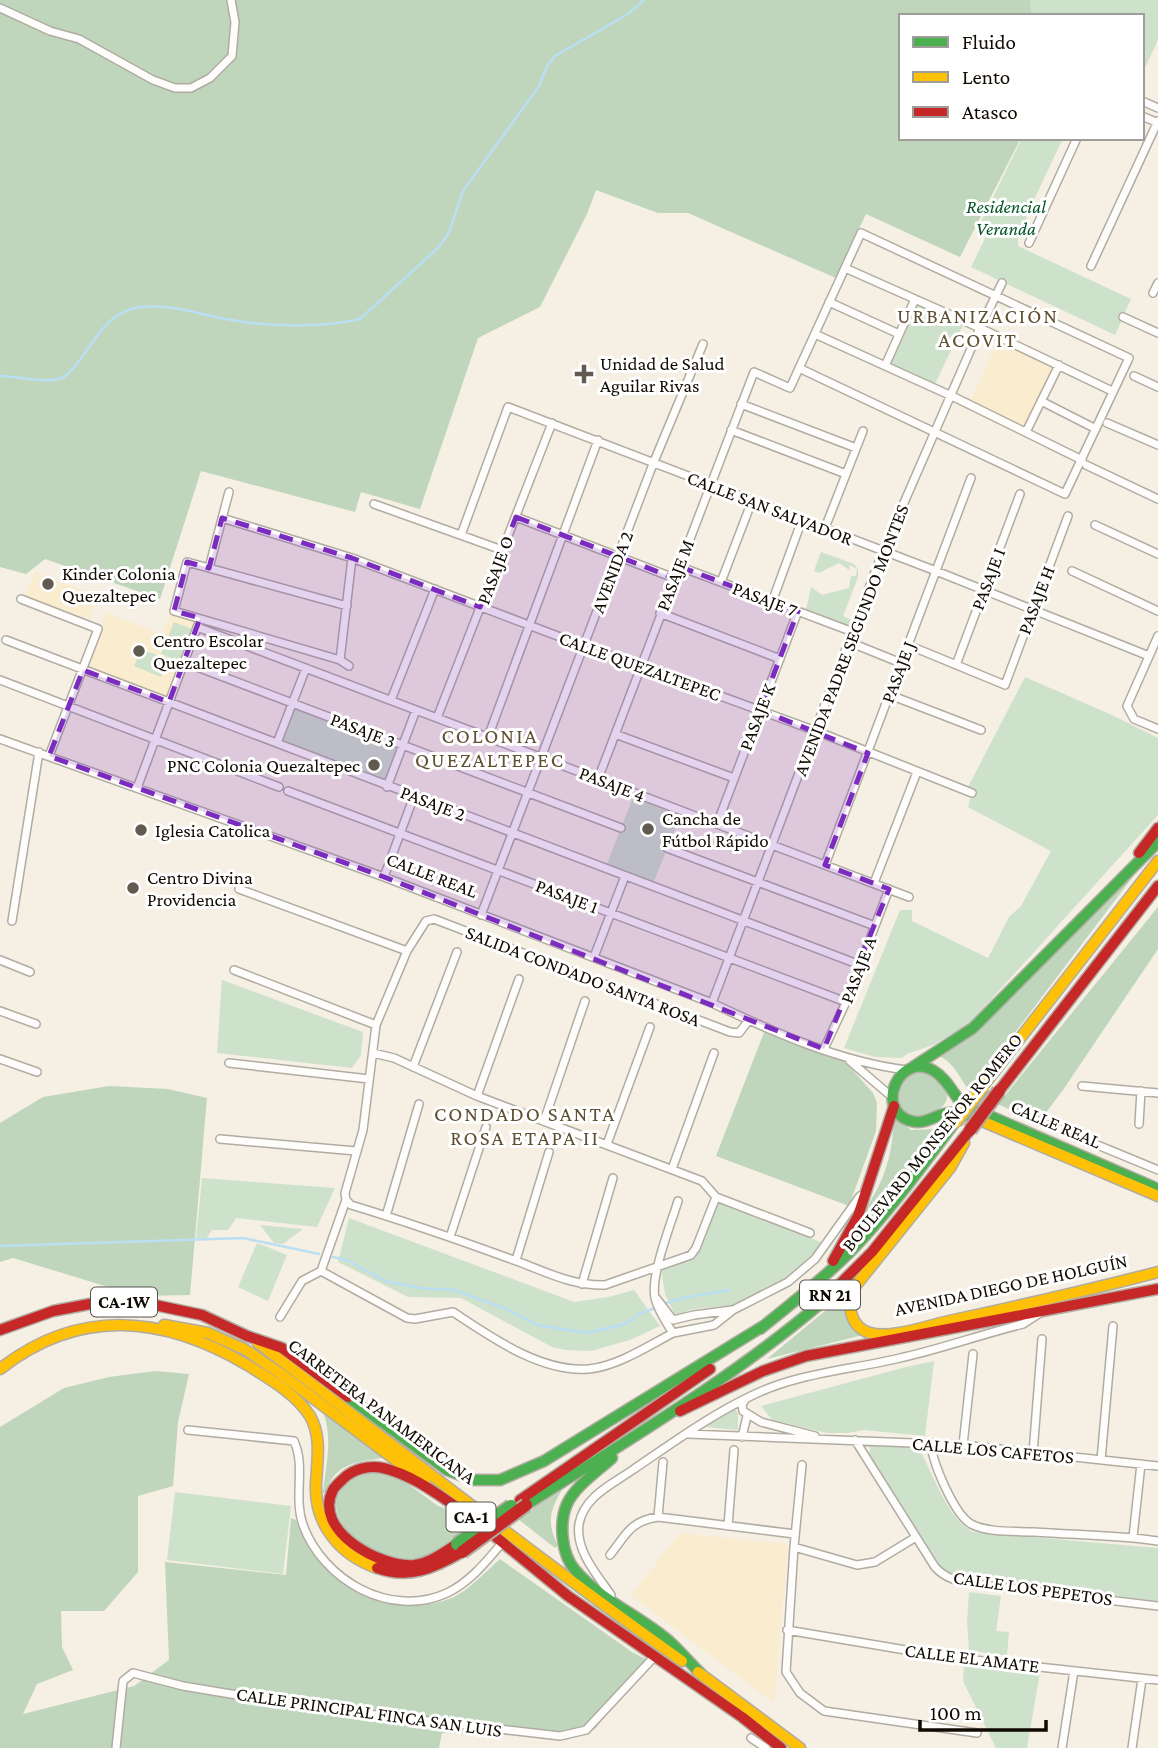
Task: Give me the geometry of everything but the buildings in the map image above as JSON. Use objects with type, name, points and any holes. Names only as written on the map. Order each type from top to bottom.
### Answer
[{"type":"main road","points":[[1117,884],[1158,828]]},
{"type":"main road","points":[[813,1285],[845,1242],[858,1216],[893,1101],[895,1082],[909,1069],[973,1028],[1158,842]]},
{"type":"main road","name":"BOULEVARD MONSEÑOR ROMERO","points":[[765,1325],[849,1253],[881,1218],[1158,861]]},
{"type":"main road","name":"BOULEVARD MONSEÑOR ROMERO","points":[[635,1436],[788,1331],[873,1252],[970,1131],[1158,886]]},
{"type":"main road","points":[[893,1101],[905,1119],[913,1122],[930,1121],[938,1117],[948,1102],[947,1084],[937,1072],[921,1066],[909,1069]]},
{"type":"main road","name":"CALLE REAL","points":[[947,1084],[962,1104],[1158,1189]]},
{"type":"main road","name":"CALLE REAL","points":[[938,1117],[956,1113],[992,1125],[1158,1196]]},
{"type":"main road","name":"AVENIDA DIEGO DE HOLGUÍN","points":[[970,1131],[950,1168],[853,1289],[849,1302],[850,1313],[861,1328],[876,1334],[928,1325],[1158,1272]]},
{"type":"main road","name":"AVENIDA DIEGO DE HOLGUÍN","points":[[655,1423],[763,1371],[799,1358],[1158,1290]]},
{"type":"main road","name":"CARRETERA PANAMERICANA","points":[[0,1330],[22,1320],[66,1307],[122,1302],[184,1310],[213,1319],[247,1336],[516,1537],[582,1590],[800,1748]]},
{"type":"main road","name":"CARRETERA PANAMERICANA","points":[[0,1369],[35,1346],[71,1333],[112,1323],[184,1326],[207,1331],[253,1353],[467,1514],[568,1596],[781,1748]]},
{"type":"main road","points":[[144,1324],[189,1334],[222,1349],[267,1377],[298,1402],[310,1415],[317,1430],[319,1448],[316,1503],[327,1532],[348,1552],[373,1566],[403,1574],[437,1567],[459,1548],[713,1367],[765,1325]]},
{"type":"main road","points":[[247,1336],[282,1348],[447,1470],[467,1478],[488,1481],[511,1475],[542,1461],[765,1325]]},
{"type":"main road","points":[[523,1503],[635,1436]]},
{"type":"main road","points":[[635,1436],[570,1497],[562,1514],[565,1552],[575,1572],[669,1641],[704,1676]]},
{"type":"main road","points":[[459,1548],[413,1565],[392,1564],[372,1557],[339,1533],[331,1515],[333,1493],[344,1477],[373,1467],[404,1476],[467,1514]]},
{"type":"street","points":[[0,8],[50,31],[79,39],[153,80],[175,88],[191,88],[210,79],[232,56],[235,22],[231,0]]},
{"type":"street","points":[[1091,266],[1158,122]]},
{"type":"street","points":[[1029,243],[1076,140]]},
{"type":"street","points":[[861,233],[1129,358],[1112,391],[1084,462],[1065,494],[799,369],[845,268],[861,233]]},
{"type":"street","points":[[845,268],[1112,391]]},
{"type":"street","name":"AVENIDA PADRE SEGUNDO MONTES","points":[[712,1003],[883,551],[979,328],[1002,283]]},
{"type":"street","points":[[1153,293],[1158,283]]},
{"type":"street","points":[[885,366],[915,299]]},
{"type":"street","points":[[829,302],[899,334]]},
{"type":"street","points":[[1123,317],[1158,333]]},
{"type":"street","points":[[815,334],[950,395],[1158,499]]},
{"type":"street","name":"AVENIDA 2","points":[[481,915],[653,464],[702,345]]},
{"type":"street","points":[[1026,432],[1059,365]]},
{"type":"street","name":"PASAJE M","points":[[598,779],[754,372],[790,388],[799,369]]},
{"type":"street","points":[[1134,376],[1158,387]]},
{"type":"street","points":[[1041,401],[1096,429]]},
{"type":"street","points":[[741,404],[856,448]]},
{"type":"street","name":"CALLE SAN SALVADOR","points":[[461,535],[508,407],[936,571],[1158,664]]},
{"type":"street","name":"PASAJE O","points":[[437,718],[552,423]]},
{"type":"street","points":[[1107,423],[1158,445]]},
{"type":"street","points":[[731,430],[846,474]]},
{"type":"street","points":[[825,528],[863,431]]},
{"type":"street","points":[[488,737],[598,440]]},
{"type":"street","name":"PASAJE J","points":[[825,865],[971,478]]},
{"type":"street","points":[[209,568],[229,492]]},
{"type":"street","name":"PASAJE I","points":[[956,664],[1020,494]]},
{"type":"street","points":[[721,582],[752,501]]},
{"type":"street","points":[[374,504],[502,550]]},
{"type":"street","name":"PASAJE H","points":[[956,664],[1005,685],[1068,516]]},
{"type":"street","points":[[516,517],[674,578]]},
{"type":"street","name":"CALLE QUEZALTEPEC","points":[[222,519],[352,558],[760,710],[972,793]]},
{"type":"street","points":[[772,601],[802,520]]},
{"type":"street","points":[[1096,525],[1158,554]]},
{"type":"street","points":[[340,660],[352,558]]},
{"type":"street","points":[[347,606],[187,562],[174,611],[199,623],[340,660],[349,666]]},
{"type":"street","name":"PASAJE 7","points":[[678,566],[853,632]]},
{"type":"street","points":[[1072,570],[1158,611]]},
{"type":"street","points":[[391,700],[435,589]]},
{"type":"street","points":[[21,600],[98,629],[49,756]]},
{"type":"street","name":"PASAJE K","points":[[717,824],[798,611]]},
{"type":"street","points":[[660,612],[780,659]]},
{"type":"street","points":[[138,788],[199,623]]},
{"type":"street","name":"PASAJE 4","points":[[199,623],[306,668],[909,897]]},
{"type":"street","points":[[1158,636],[1127,706],[1140,723],[1158,729]]},
{"type":"street","name":"PASAJE 2","points":[[6,640],[860,965]]},
{"type":"street","points":[[849,642],[901,663]]},
{"type":"street","points":[[908,645],[956,664]]},
{"type":"street","name":"PASAJE 3","points":[[184,662],[621,828]]},
{"type":"street","points":[[276,743],[306,668]]},
{"type":"street","points":[[0,680],[279,787]]},
{"type":"street","points":[[890,695],[981,730]]},
{"type":"street","points":[[387,786],[416,710]]},
{"type":"street","points":[[615,734],[734,778]]},
{"type":"street","name":"CALLE REAL","points":[[0,737],[384,877],[847,1058],[872,1065],[909,1069]]},
{"type":"street","points":[[12,921],[39,752]]},
{"type":"street","points":[[874,884],[917,772]]},
{"type":"street","name":"PASAJE 1","points":[[288,791],[846,1002]]},
{"type":"street","points":[[384,877],[414,796]]},
{"type":"street","points":[[667,848],[875,926]]},
{"type":"street","points":[[594,957],[625,876]]},
{"type":"street","points":[[239,889],[407,951],[376,1025],[363,1130],[345,1194],[346,1200],[321,1270],[302,1281],[280,1317]]},
{"type":"street","name":"PASAJE A","points":[[824,1049],[846,1002],[889,890]]},
{"type":"street","name":"SALIDA CONDADO SANTA ROSA","points":[[407,951],[425,921],[433,919],[720,1029],[739,1033],[749,1020]]},
{"type":"street","points":[[413,1067],[457,952]]},
{"type":"street","points":[[0,960],[30,972]]},
{"type":"street","points":[[233,970],[376,1025]]},
{"type":"street","points":[[477,1096],[519,979]]},
{"type":"street","points":[[544,1121],[585,1001]]},
{"type":"street","points":[[0,1011],[36,1024]]},
{"type":"street","points":[[607,1144],[650,1027]]},
{"type":"street","points":[[373,1053],[394,1058],[477,1096],[702,1181],[716,1197],[810,1233]]},
{"type":"street","points":[[672,1169],[714,1053]]},
{"type":"street","name":"CALLE REAL","points":[[847,1058],[893,1101]]},
{"type":"street","points":[[0,1059],[37,1072]]},
{"type":"street","points":[[229,1063],[369,1079]]},
{"type":"street","points":[[1082,1086],[1158,1093]]},
{"type":"street","points":[[1139,1124],[1141,1091]]},
{"type":"street","points":[[386,1216],[419,1104]]},
{"type":"street","points":[[1049,1125],[1158,1170]]},
{"type":"street","points":[[450,1237],[485,1127]]},
{"type":"street","points":[[220,1139],[356,1151]]},
{"type":"street","points":[[516,1261],[549,1152]]},
{"type":"street","points":[[582,1284],[613,1178]]},
{"type":"street","points":[[321,1270],[407,1318],[453,1312],[503,1345],[562,1369],[591,1369],[619,1360],[673,1333],[714,1325],[733,1310],[780,1287],[815,1259],[869,1184]]},
{"type":"street","points":[[346,1200],[351,1205],[450,1237],[571,1283],[605,1285],[691,1255],[716,1197]]},
{"type":"street","points":[[673,1333],[662,1317],[654,1296],[657,1267],[678,1201]]},
{"type":"street","points":[[654,1296],[673,1320],[733,1310]]},
{"type":"street","points":[[617,1605],[584,1553],[579,1537],[581,1516],[594,1496],[686,1434],[751,1395],[826,1372],[901,1358],[1023,1324],[1044,1310]]},
{"type":"street","points":[[1101,1460],[1113,1326]]},
{"type":"street","points":[[1033,1452],[1042,1339]]},
{"type":"street","points":[[963,1445],[973,1354]]},
{"type":"street","points":[[742,1437],[747,1416],[742,1405],[751,1395]]},
{"type":"street","name":"CALLE LOS CAFETOS","points":[[747,1416],[827,1439]]},
{"type":"street","points":[[188,1430],[294,1441],[299,1453],[299,1509],[309,1539],[336,1572],[372,1595],[388,1601],[433,1598],[449,1592],[473,1575],[502,1543]]},
{"type":"street","name":"CALLE LOS CAFETOS","points":[[686,1434],[963,1445],[1158,1465]]},
{"type":"street","name":"CALLE LOS PEPETOS","points":[[855,1440],[935,1567],[955,1581],[1158,1606]]},
{"type":"street","points":[[930,1443],[932,1456],[951,1497],[960,1513],[973,1525],[1015,1531],[1133,1537],[1158,1541]]},
{"type":"street","points":[[728,1526],[734,1450]]},
{"type":"street","points":[[657,1517],[663,1462]]},
{"type":"street","points":[[1133,1537],[1141,1464]]},
{"type":"street","points":[[802,1465],[786,1672],[800,1693],[824,1711],[977,1734]]},
{"type":"street","points":[[610,1555],[635,1524],[642,1519],[657,1517],[795,1534]]},
{"type":"street","points":[[794,1547],[857,1565],[875,1562],[916,1537]]},
{"type":"street","name":"CALLE EL AMATE","points":[[788,1630],[947,1657],[1158,1680]]},
{"type":"street","name":"CALLE PRINCIPAL FINCA SAN LUIS","points":[[116,1748],[123,1681],[133,1674],[142,1674],[183,1686],[255,1698],[382,1716],[560,1736],[586,1730],[655,1656]]},
{"type":"street","points":[[1062,1748],[1074,1671]]},
{"type":"street","points":[[1132,1748],[1142,1679]]},
{"type":"street","points":[[751,1738],[766,1748]]},
{"type":"highlighted area","points":[[516,517],[674,578],[678,566],[798,611],[760,710],[868,753],[825,865],[889,889],[824,1049],[384,877],[49,756],[83,670],[169,702],[200,618],[174,611],[187,562],[209,568],[222,518],[352,558],[480,607]]},
{"type":"shaded area","points":[[998,339],[1056,366],[1025,430],[970,403]]},
{"type":"shaded area","name":"Kinder Colonia Quezaltepec","points":[[35,572],[98,596],[90,619],[25,596]]},
{"type":"shaded area","name":"Centro Escolar Quezaltepec","points":[[106,613],[162,634],[171,614],[197,621],[167,700],[86,668]]},
{"type":"shaded area","points":[[680,1533],[788,1544],[774,1703],[631,1595]]},
{"type":"green space","points":[[0,0],[1030,0],[1032,14],[899,14],[899,140],[1020,140],[960,257],[866,214],[836,278],[688,213],[658,213],[596,190],[587,214],[540,307],[478,338],[420,509],[361,492],[355,512],[201,471],[160,599],[45,559],[26,574],[0,567]]},
{"type":"green space","points":[[1030,0],[1158,0],[1158,40],[1144,70],[1144,14],[1032,14]]},
{"type":"green space","name":"Residencial Veranda","points":[[1021,140],[1062,140],[1026,217],[1029,222],[1026,230],[1018,235],[1018,246],[1131,299],[1115,335],[971,267],[988,232],[978,228]]},
{"type":"green space","points":[[916,302],[964,323],[934,386],[887,365]]},
{"type":"green space","points":[[821,552],[854,564],[858,569],[858,577],[843,616],[852,620],[850,627],[806,610],[811,587],[822,595],[849,588],[851,576],[856,576],[857,569],[850,565],[849,570],[839,563],[819,573],[814,571]]},
{"type":"green space","points":[[174,622],[192,629],[179,661],[161,654]]},
{"type":"green space","points":[[141,649],[168,659],[161,677],[134,666]]},
{"type":"green space","points":[[1025,677],[1158,738],[1158,815],[969,1024],[933,1045],[902,1058],[875,1057],[844,1048],[900,910],[912,910],[912,921],[988,958],[1009,917],[1021,906],[1051,851],[968,807],[972,793],[967,789]]},
{"type":"green space","points":[[294,707],[399,746],[385,783],[279,742]]},
{"type":"green space","points":[[634,795],[681,813],[653,884],[606,866]]},
{"type":"green space","points":[[1141,866],[970,1092],[952,1066],[938,1056]]},
{"type":"green space","points":[[1158,907],[1158,949],[1038,1123],[998,1104]]},
{"type":"green space","points":[[222,980],[363,1032],[361,1055],[352,1068],[217,1053]]},
{"type":"green space","points":[[765,1030],[843,1059],[873,1093],[877,1103],[876,1131],[849,1206],[716,1156]]},
{"type":"green space","points":[[914,1071],[930,1071],[939,1080],[947,1095],[943,1105],[918,1120],[902,1112],[896,1094],[903,1079]]},
{"type":"green space","points":[[109,1086],[168,1089],[207,1098],[190,1295],[138,1296],[13,1258],[0,1262],[0,1123],[43,1097]]},
{"type":"green space","points":[[894,1116],[911,1130],[939,1129],[888,1199],[859,1233],[888,1161]]},
{"type":"green space","points":[[202,1178],[335,1188],[317,1227],[236,1218],[228,1230],[212,1230],[206,1239],[196,1238]]},
{"type":"green space","points":[[717,1202],[826,1244],[788,1278],[766,1290],[732,1305],[694,1309],[675,1315],[665,1294],[661,1270],[696,1258]]},
{"type":"green space","points":[[349,1218],[574,1302],[634,1290],[660,1326],[630,1340],[591,1351],[566,1350],[552,1347],[461,1298],[408,1297],[338,1262]]},
{"type":"green space","points":[[260,1225],[303,1229],[283,1244],[274,1243]]},
{"type":"green space","points":[[257,1243],[287,1255],[268,1301],[238,1287]]},
{"type":"green space","points":[[843,1296],[846,1315],[856,1327],[867,1334],[767,1359]]},
{"type":"green space","points":[[934,1361],[925,1436],[864,1430],[827,1433],[772,1420],[761,1406],[902,1368]]},
{"type":"green space","points":[[155,1371],[189,1374],[178,1422],[173,1486],[138,1496],[138,1572],[104,1611],[61,1611],[62,1647],[73,1670],[37,1684],[23,1714],[134,1686],[169,1660],[165,1562],[286,1575],[291,1518],[296,1520],[327,1566],[354,1589],[370,1597],[387,1603],[406,1605],[442,1601],[466,1589],[500,1559],[647,1660],[595,1729],[566,1740],[442,1733],[439,1748],[0,1748],[0,1427],[64,1388],[109,1377]]},
{"type":"green space","points":[[319,1404],[387,1457],[359,1462],[342,1469],[323,1493],[328,1437]]},
{"type":"green space","points":[[735,1409],[738,1413],[738,1430],[705,1427]]},
{"type":"green space","points":[[874,1443],[914,1445],[919,1448],[948,1506],[964,1526],[973,1532],[1158,1548],[1158,1601],[961,1577],[943,1570],[869,1455],[870,1446]]},
{"type":"green space","points":[[374,1472],[400,1478],[438,1506],[460,1514],[475,1525],[448,1545],[426,1556],[397,1558],[376,1552],[358,1541],[344,1526],[337,1510],[338,1495],[350,1482]]},
{"type":"green space","points":[[565,1485],[551,1514],[552,1529],[558,1546],[555,1548],[518,1519]]},
{"type":"green space","points":[[175,1492],[291,1506],[283,1574],[167,1560]]},
{"type":"green space","points":[[969,1592],[1001,1596],[996,1631],[1009,1632],[1007,1656],[969,1650]]},
{"type":"green space","points":[[964,1663],[1040,1672],[1027,1748],[996,1748],[963,1681]]},
{"type":"waterway","points":[[0,376],[41,380],[64,377],[104,327],[120,314],[141,307],[174,308],[241,322],[275,325],[328,324],[360,319],[440,246],[449,232],[463,191],[539,86],[547,66],[555,56],[628,14],[644,0]]},
{"type":"waterway","points":[[0,1246],[243,1238],[319,1254]]},
{"type":"waterway","points":[[333,1257],[347,1260],[385,1281],[419,1288],[454,1290],[506,1309],[538,1325],[587,1333],[625,1324],[639,1314],[658,1307]]},
{"type":"waterway","points":[[667,1303],[729,1290]]},
{"type":"traffic: fast","points":[[913,1067],[973,1028],[1158,842]]},
{"type":"traffic: fast","points":[[975,1118],[951,1113],[921,1122],[911,1121],[900,1115],[894,1106],[896,1084],[911,1068],[922,1067],[934,1071],[962,1104],[1158,1189]]},
{"type":"traffic: fast","points":[[760,1329],[850,1252],[892,1205],[955,1122]]},
{"type":"traffic: fast","points":[[526,1505],[714,1384],[821,1303]]},
{"type":"traffic: fast","points":[[348,1397],[447,1470],[473,1480],[500,1480],[544,1461],[765,1325]]},
{"type":"traffic: fast","points":[[612,1458],[581,1485],[564,1511],[564,1547],[570,1563],[596,1590],[669,1641],[703,1676]]},
{"type":"traffic: fast","points":[[457,1544],[511,1506]]},
{"type":"traffic: slow","points":[[983,1086],[1158,861]]},
{"type":"traffic: slow","points":[[955,1122],[983,1086]]},
{"type":"traffic: slow","points":[[975,1118],[1158,1196]]},
{"type":"traffic: slow","points":[[964,1143],[950,1168],[853,1289],[850,1309],[854,1321],[863,1330],[879,1334],[909,1331],[1158,1272]]},
{"type":"traffic: slow","points":[[0,1369],[31,1349],[61,1335],[92,1327],[123,1325],[155,1328],[218,1349],[274,1382],[290,1394],[310,1416],[318,1449],[316,1484],[319,1512],[332,1536],[341,1546],[377,1568]]},
{"type":"traffic: slow","points":[[164,1325],[208,1333],[246,1350],[425,1482]]},
{"type":"traffic: slow","points":[[258,1343],[522,1544],[682,1661]]},
{"type":"traffic: slow","points":[[698,1672],[800,1748]]},
{"type":"traffic: jam","points":[[1139,853],[1158,828]]},
{"type":"traffic: jam","points":[[999,1091],[1158,886]]},
{"type":"traffic: jam","points":[[970,1130],[999,1091]]},
{"type":"traffic: jam","points":[[833,1261],[858,1216],[894,1106]]},
{"type":"traffic: jam","points":[[821,1303],[872,1252],[970,1130]]},
{"type":"traffic: jam","points":[[680,1411],[763,1371],[806,1356],[1158,1289]]},
{"type":"traffic: jam","points":[[0,1330],[53,1311],[95,1303],[150,1304],[202,1315],[247,1336],[282,1348],[348,1397]]},
{"type":"traffic: jam","points":[[520,1500],[710,1369]]},
{"type":"traffic: jam","points":[[457,1544],[420,1564],[400,1564],[384,1560],[353,1544],[341,1533],[332,1519],[329,1505],[333,1490],[356,1470],[383,1468],[416,1481],[467,1514]]},
{"type":"traffic: jam","points":[[462,1552],[526,1505]]},
{"type":"traffic: jam","points":[[463,1510],[568,1596],[742,1717],[781,1748]]},
{"type":"traffic: jam","points":[[377,1568],[400,1573],[411,1572],[441,1563],[462,1552]]},
{"type":"place","name":"Unidad de Salud Aguilar Rivas","points":[[584,374]]},
{"type":"place","name":"Kinder Colonia Quezaltepec","points":[[48,584]]},
{"type":"place","name":"Centro Escolar Quezaltepec","points":[[139,651]]},
{"type":"place","name":"PNC Colonia Quezaltepec","points":[[374,765]]},
{"type":"place","name":"Cancha de Fútbol Rápido","points":[[648,829]]},
{"type":"place","name":"Iglesia Catolica","points":[[141,830]]},
{"type":"place","name":"Centro Divina Providencia","points":[[133,888]]},
{"type":"district","name":"URBANIZACIÓN ACOVIT","points":[[978,328]]},
{"type":"district","name":"COLONIA QUEZALTEPEC","points":[[490,748]]},
{"type":"district","name":"CONDADO SANTA ROSA ETAPA II","points":[[525,1126]]}]
